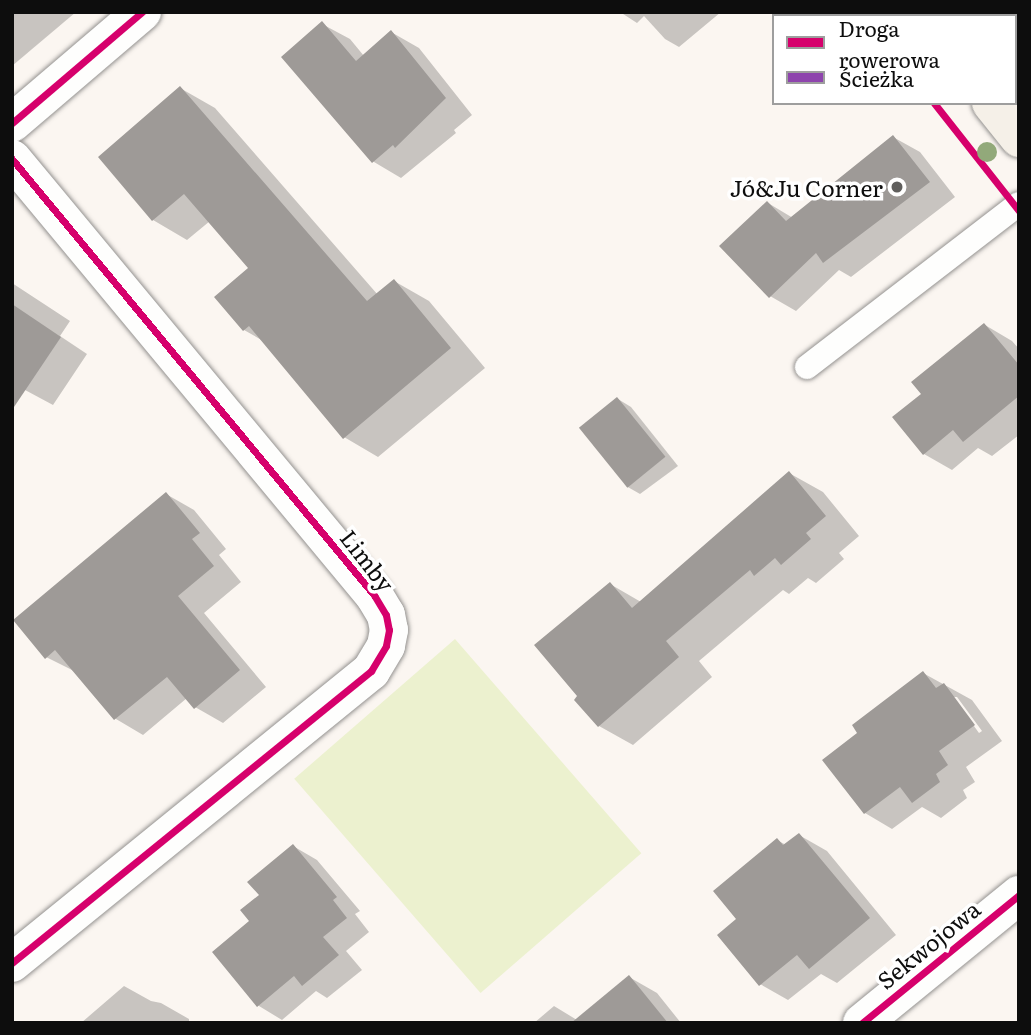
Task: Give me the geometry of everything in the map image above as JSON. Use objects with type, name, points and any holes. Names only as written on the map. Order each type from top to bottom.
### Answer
[{"type":"street","points":[[12,123],[142,12]]},
{"type":"street","points":[[993,105],[1019,138]]},
{"type":"street","name":"Limby","points":[[12,159],[374,595],[386,615],[389,631],[386,646],[371,671],[12,963]]},
{"type":"street","name":"Sekwojowa","points":[[862,1023],[1019,895]]},
{"type":"lane","points":[[807,367],[1019,204]]},
{"type":"green space","points":[[455,639],[641,853],[481,993],[294,779]]},
{"type":"building","points":[[322,21],[356,61],[391,30],[446,98],[395,148],[393,145],[372,163],[281,57]]},
{"type":"building","points":[[180,86],[367,301],[394,279],[451,348],[343,439],[249,326],[243,331],[214,297],[248,268],[184,194],[152,221],[98,157]]},
{"type":"building","points":[[893,135],[930,182],[823,263],[816,253],[769,298],[719,246],[767,201],[786,221]]},
{"type":"building","points":[[12,304],[61,337],[12,410]]},
{"type":"building","points":[[984,323],[1019,365],[1019,396],[963,442],[953,430],[923,455],[892,417],[921,394],[911,382]]},
{"type":"building","points":[[617,397],[665,457],[627,488],[579,428]]},
{"type":"building","points":[[789,471],[826,516],[806,533],[811,539],[781,565],[775,558],[754,576],[750,570],[666,641],[679,657],[598,727],[574,700],[577,696],[534,645],[610,582],[632,608]]},
{"type":"building","points":[[166,492],[200,533],[192,539],[214,566],[178,596],[240,670],[194,709],[167,677],[114,720],[55,650],[45,659],[13,620]]},
{"type":"building","points":[[923,671],[936,688],[944,683],[975,725],[939,751],[948,765],[936,774],[940,782],[912,803],[900,787],[864,814],[822,760],[857,733],[852,725]]},
{"type":"building","points":[[799,833],[870,918],[809,969],[797,955],[759,986],[717,935],[736,919],[713,891],[777,838],[783,845]]},
{"type":"building","points":[[293,844],[337,897],[333,900],[347,918],[323,937],[339,955],[302,986],[294,976],[257,1007],[212,952],[249,921],[240,910],[259,895],[247,882]]},
{"type":"building","points":[[629,975],[668,1023],[571,1023]]},
{"type":"cycle path","points":[[12,123],[142,12]]},
{"type":"cycle path","points":[[936,105],[1019,211]]},
{"type":"cycle path","points":[[12,159],[374,595],[386,615],[389,630],[386,646],[371,671],[12,963]]},
{"type":"cycle path","points":[[862,1023],[1019,895]]},
{"type":"place","name":"Jó&Ju Corner","points":[[897,187]]}]
